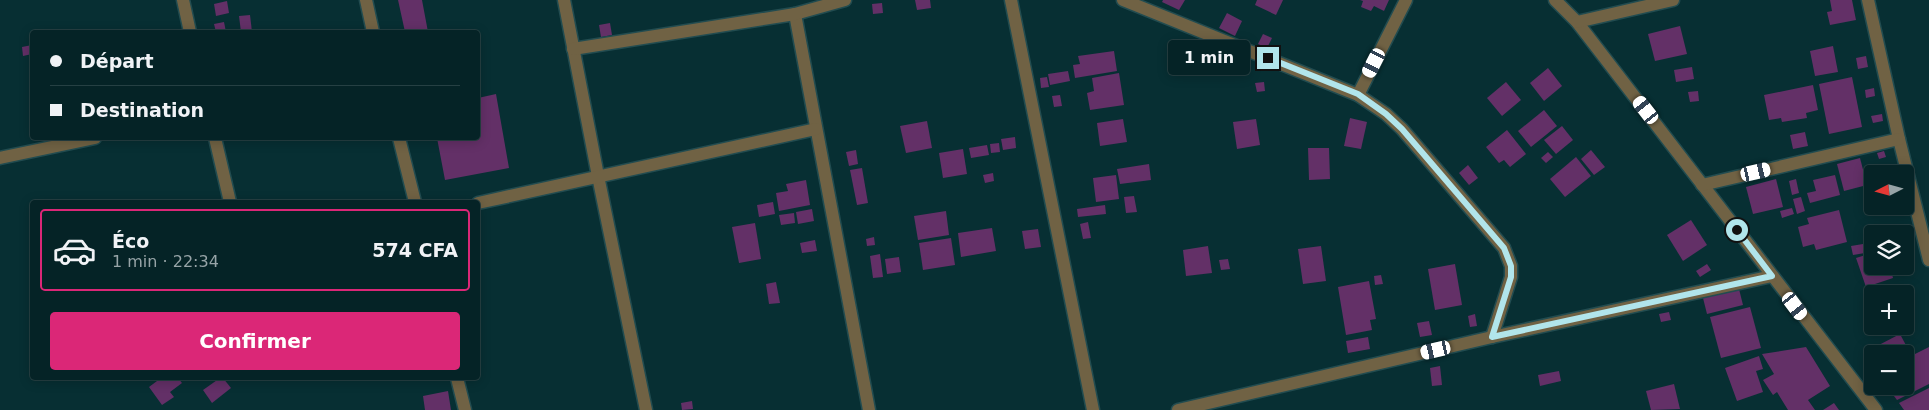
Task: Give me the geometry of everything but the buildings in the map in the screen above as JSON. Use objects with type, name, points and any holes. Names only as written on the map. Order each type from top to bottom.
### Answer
[{"type":"street","points":[[183,0],[190,30]]},
{"type":"street","points":[[366,0],[374,30]]},
{"type":"street","points":[[564,0],[646,410]]},
{"type":"street","points":[[573,49],[795,14],[845,0]]},
{"type":"street","points":[[1011,0],[1093,410]]},
{"type":"street","points":[[1123,0],[1358,94],[1386,114],[1402,129],[1504,248],[1511,266],[1511,277],[1492,337]]},
{"type":"street","points":[[1358,94],[1406,0]]},
{"type":"street","points":[[1555,0],[1577,22],[1876,410]]},
{"type":"street","points":[[1577,22],[1673,0]]},
{"type":"street","points":[[1868,0],[1899,139],[1929,260]]},
{"type":"street","points":[[795,14],[869,410]]},
{"type":"street","points":[[480,203],[816,129]]},
{"type":"street","points":[[1702,185],[1899,139]]},
{"type":"street","points":[[0,158],[86,140]]},
{"type":"street","points":[[215,140],[230,200]]},
{"type":"street","points":[[400,140],[414,200]]},
{"type":"street","points":[[1178,410],[1492,337],[1772,276]]},
{"type":"street","points":[[458,380],[465,410]]},
{"type":"route","points":[[1268,58],[1358,94],[1386,114],[1402,129],[1504,248],[1511,266],[1511,277],[1492,337],[1772,276],[1737,230]]}]
